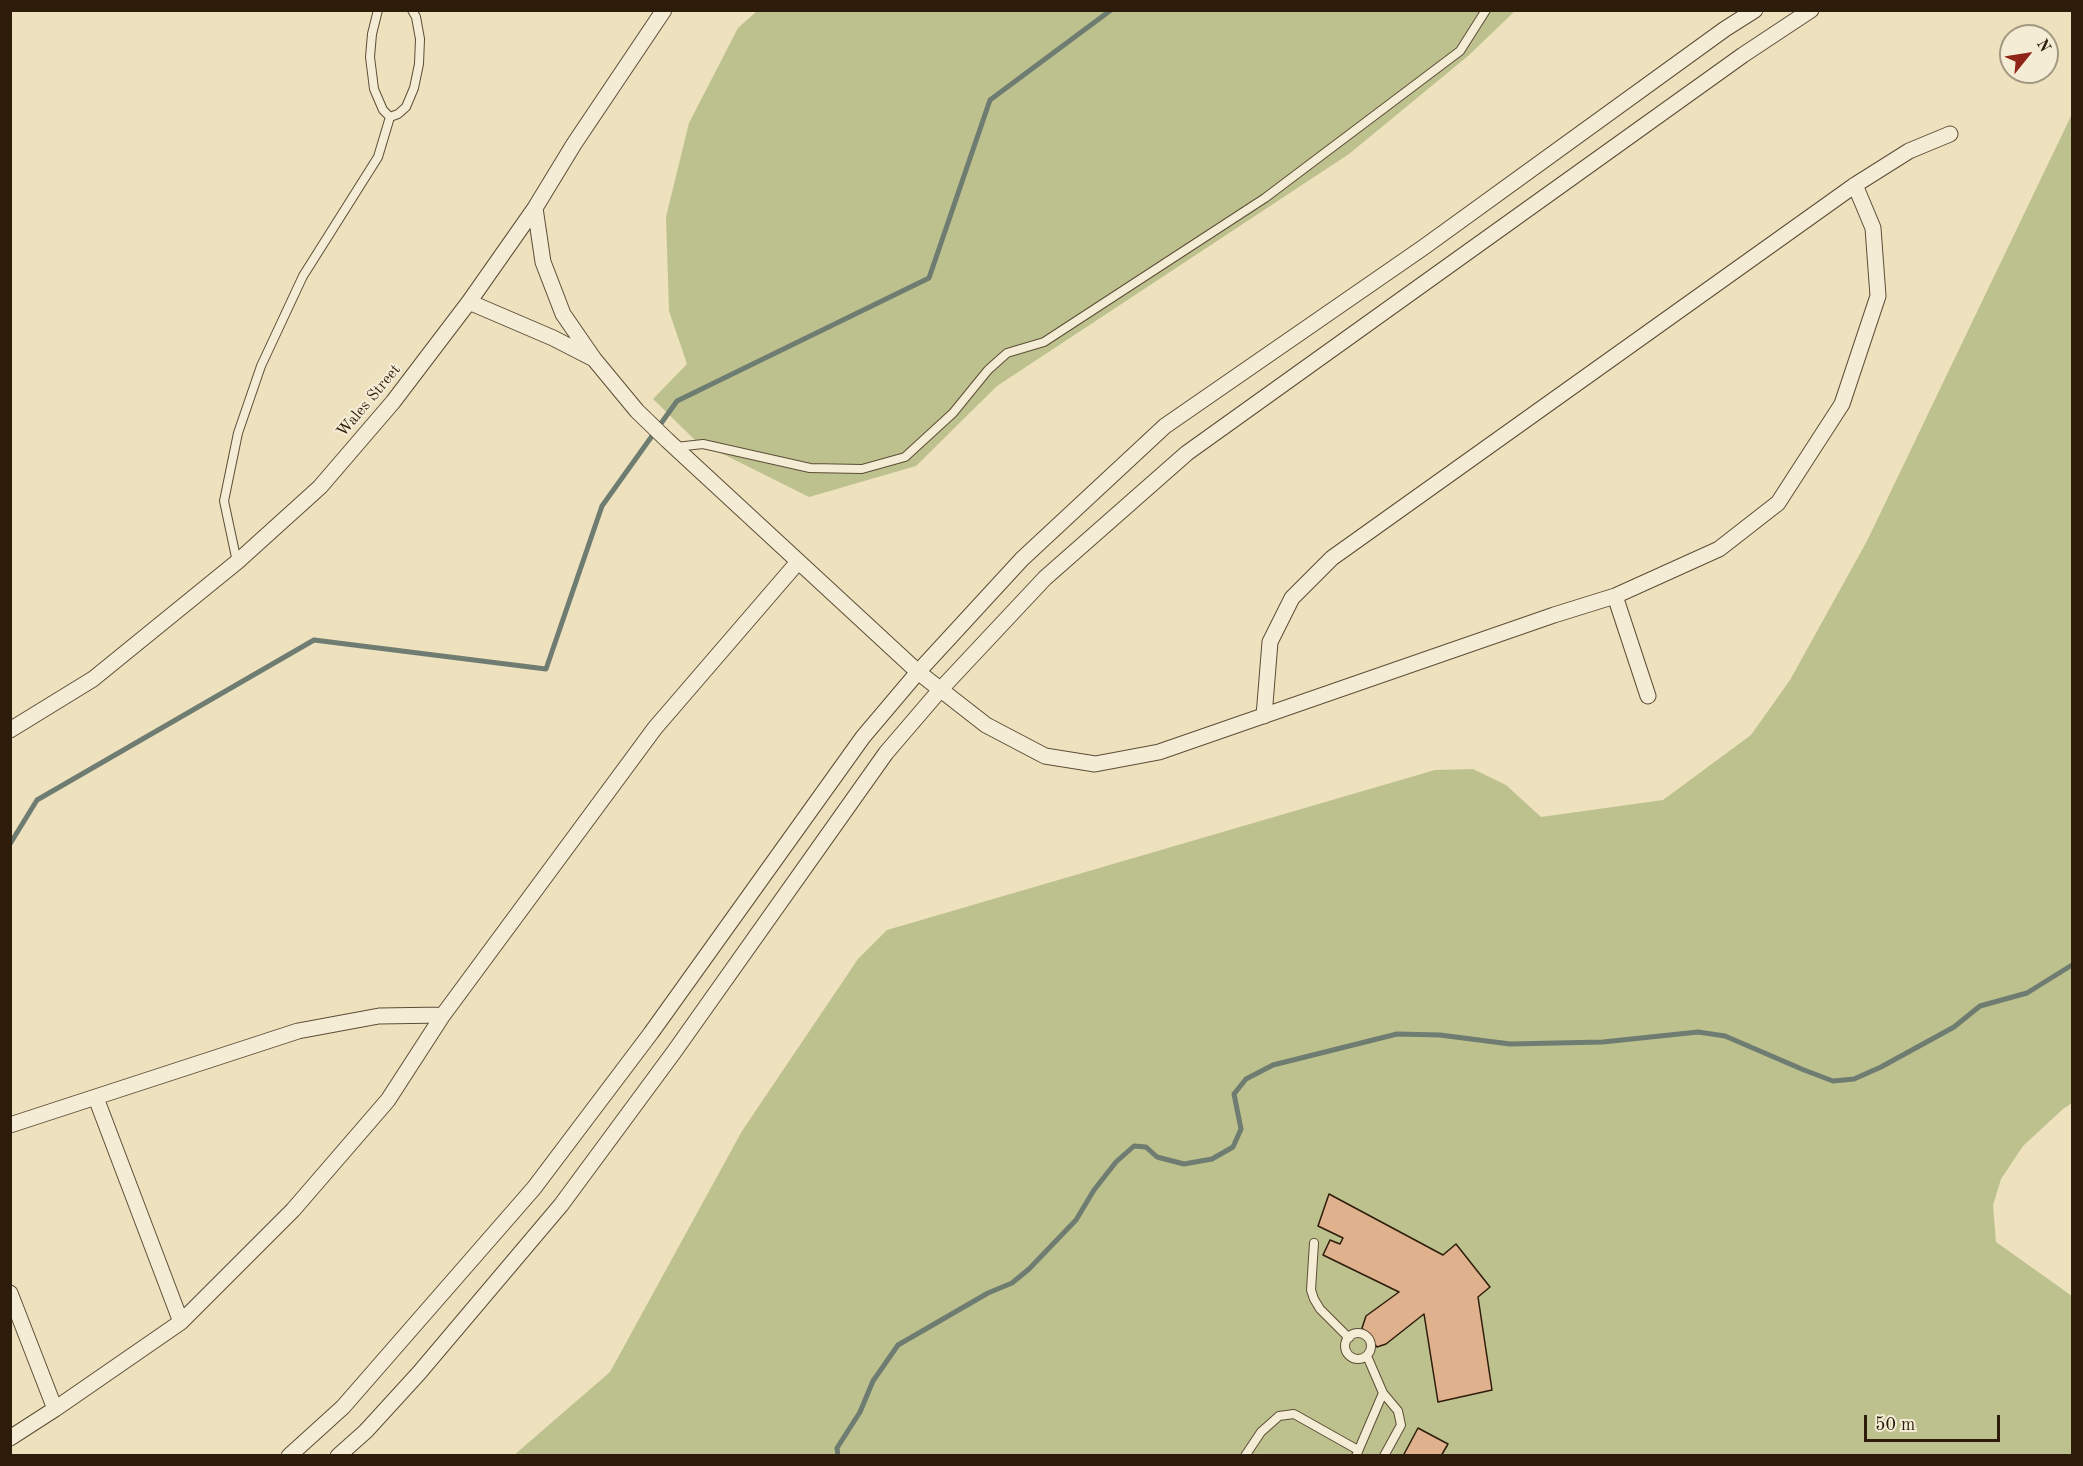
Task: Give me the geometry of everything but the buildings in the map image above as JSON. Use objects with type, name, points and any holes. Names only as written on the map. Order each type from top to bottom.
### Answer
[{"type":"street","name":"Wales Street","points":[[10,730],[93,678],[237,562],[320,487],[393,402],[469,302],[535,208],[574,144],[664,10]]},
{"type":"street","points":[[289,1455],[343,1407],[534,1188],[651,1033],[863,737],[918,672],[1022,559],[1165,426],[1424,247],[1725,29],[1755,10]]},
{"type":"street","points":[[338,1455],[366,1431],[419,1372],[561,1205],[674,1052],[886,753],[940,690],[1045,578],[1187,453],[1743,55],[1811,10]]},
{"type":"street","points":[[1264,716],[1270,642],[1292,598],[1332,558],[1855,185],[1909,151],[1950,134]]},
{"type":"street","points":[[535,208],[543,262],[563,314],[594,359],[637,411],[798,562],[940,690],[986,724],[1045,756],[1095,764],[1160,752],[1554,615],[1615,596],[1719,549],[1778,503],[1842,404],[1878,296],[1873,228],[1855,185]]},
{"type":"street","points":[[469,302],[553,338],[594,359]]},
{"type":"street","points":[[10,1438],[56,1409],[181,1322],[293,1210],[388,1100],[443,1016],[655,728],[798,562]]},
{"type":"street","points":[[1615,596],[1647,696]]},
{"type":"street","points":[[10,1125],[298,1031],[379,1017],[443,1016]]},
{"type":"street","points":[[96,1098],[181,1322]]},
{"type":"street","points":[[10,1293],[56,1409]]},
{"type":"lane","points":[[378,10],[372,34],[370,57],[374,89],[383,110],[390,117]]},
{"type":"lane","points":[[390,117],[406,107],[414,88],[420,39],[416,17],[412,10]]},
{"type":"lane","points":[[671,444],[703,444],[810,468],[862,469],[905,457],[953,413],[988,370],[1007,353],[1044,342],[1264,198],[1460,51],[1486,10]]},
{"type":"lane","points":[[237,562],[224,501],[238,433],[261,366],[303,276],[378,157],[390,117]]},
{"type":"lane","points":[[1314,1243],[1311,1290],[1314,1299],[1320,1309],[1349,1338]]},
{"type":"lane","points":[[1354,1334],[1367,1337],[1371,1343],[1371,1350],[1367,1356],[1355,1359],[1349,1356],[1345,1343],[1349,1338],[1354,1334]]},
{"type":"lane","points":[[1367,1356],[1383,1393],[1398,1411],[1401,1425],[1384,1455]]},
{"type":"lane","points":[[1245,1455],[1261,1432],[1279,1416],[1294,1414],[1357,1453],[1383,1393]]},
{"type":"green space","points":[[757,11],[1515,11],[1468,56],[1349,154],[997,386],[916,466],[809,497],[695,440],[653,399],[687,364],[669,311],[666,217],[689,123],[738,28]]},
{"type":"green space","points":[[2072,114],[2072,1103],[2023,1146],[2001,1179],[1993,1205],[1996,1242],[2072,1296],[2072,1455],[513,1456],[610,1372],[742,1131],[858,959],[887,930],[1435,770],[1473,769],[1506,785],[1541,817],[1663,800],[1751,735],[1790,680],[1867,541]]},
{"type":"waterway","points":[[10,844],[37,800],[314,640],[546,669],[602,506],[677,401],[929,278],[990,100],[1111,10]]},
{"type":"waterway","points":[[838,1456],[837,1448],[860,1412],[873,1381],[898,1345],[988,1293],[1012,1283],[1029,1269],[1076,1220],[1094,1190],[1116,1162],[1134,1146],[1146,1147],[1157,1157],[1184,1164],[1212,1159],[1233,1147],[1241,1129],[1234,1094],[1246,1079],[1273,1065],[1397,1034],[1440,1035],[1510,1044],[1603,1042],[1698,1032],[1725,1036],[1833,1081],[1854,1079],[1881,1067],[1954,1027],[1980,1006],[2027,993],[2072,965]]}]
